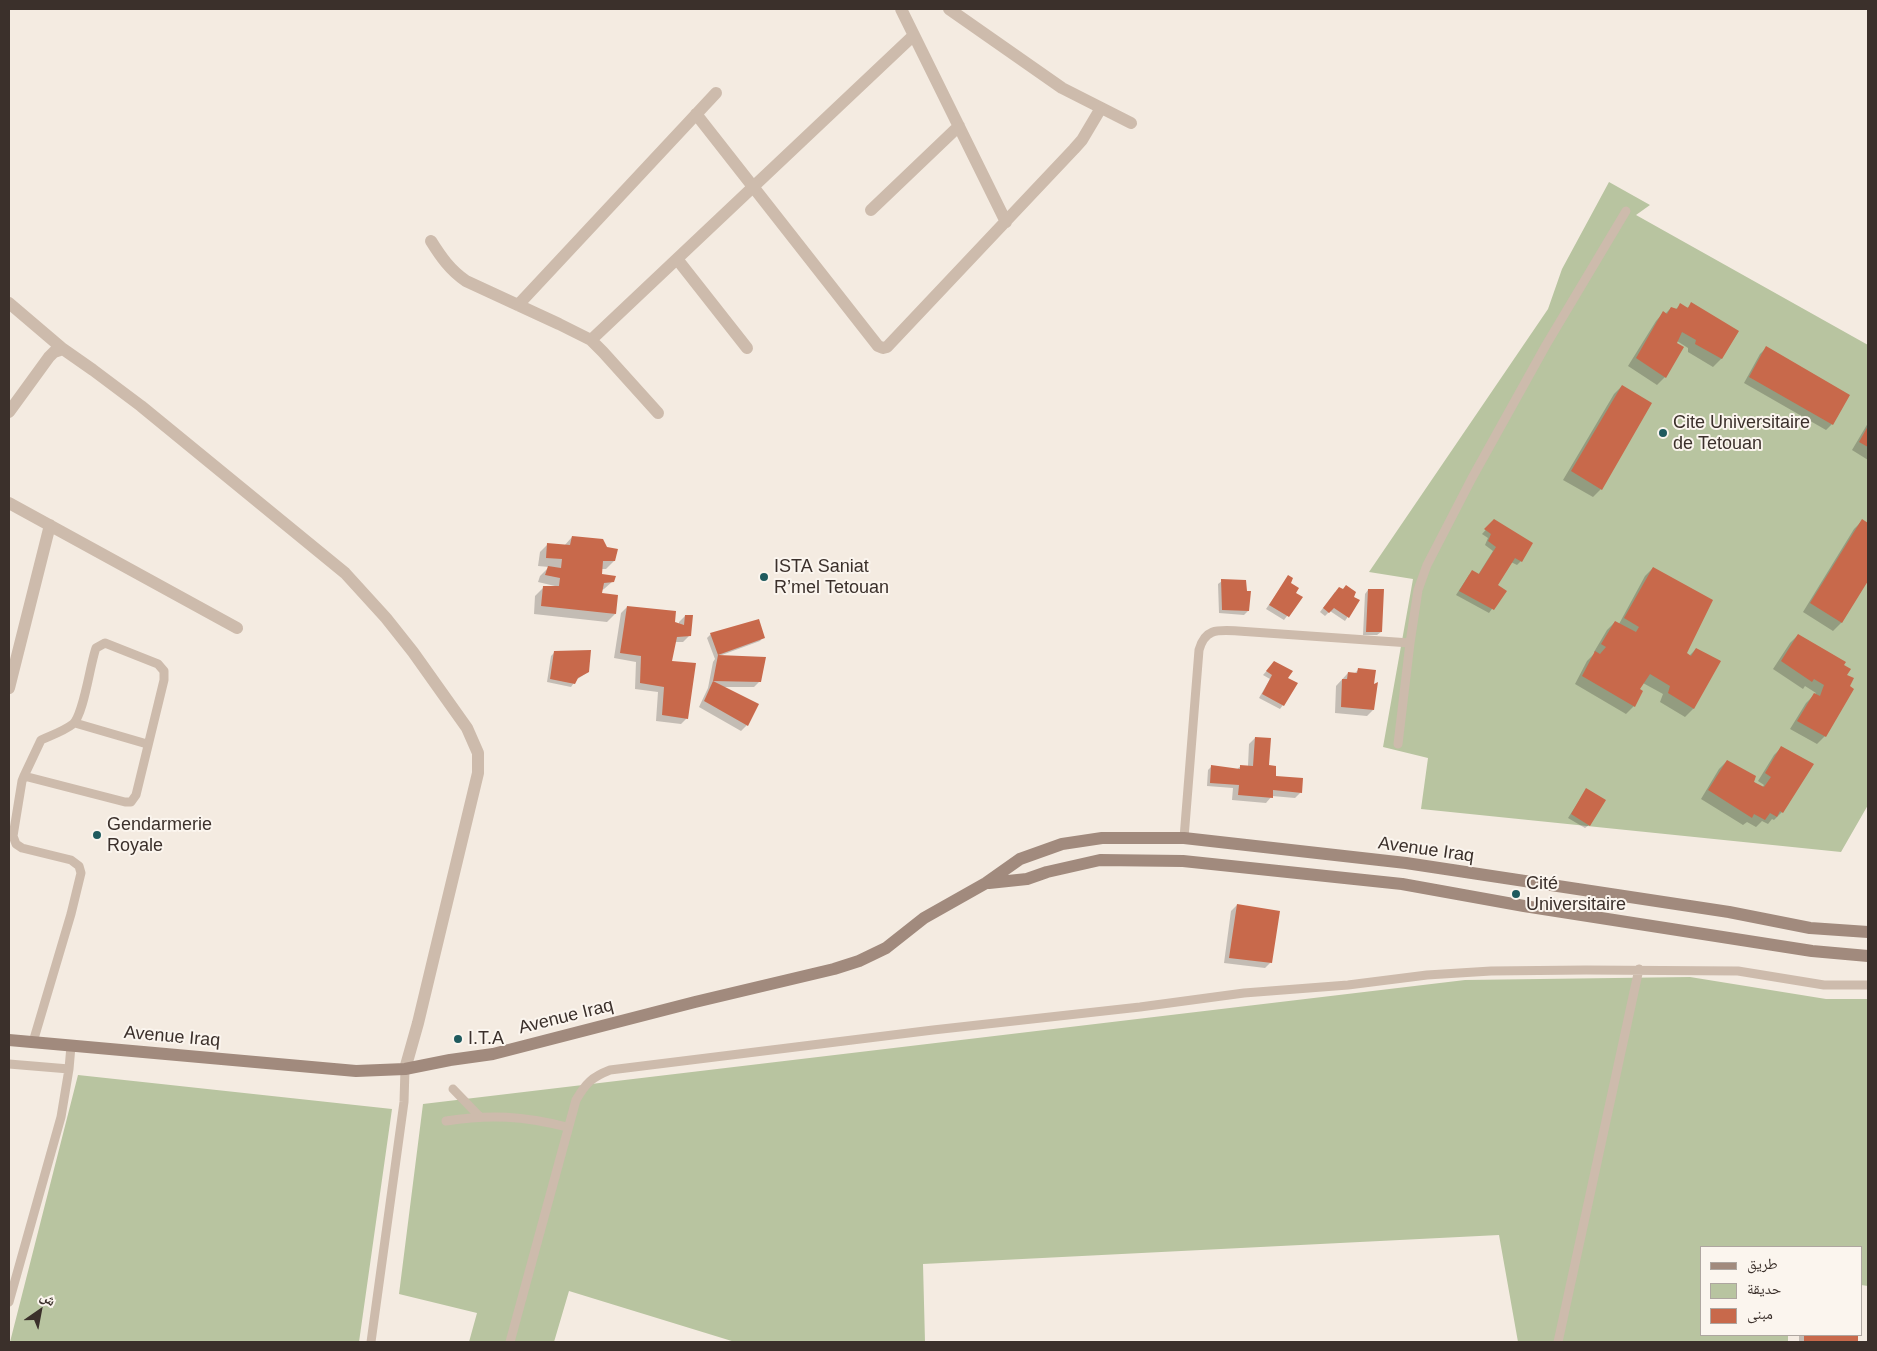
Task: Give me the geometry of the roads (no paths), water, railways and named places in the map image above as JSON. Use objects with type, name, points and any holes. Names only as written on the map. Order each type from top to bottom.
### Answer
[{"type":"street","points":[[901,9],[1006,222]]},
{"type":"street","points":[[949,9],[1062,88],[1131,123]]},
{"type":"street","points":[[591,340],[914,34]]},
{"type":"street","points":[[518,305],[716,94]]},
{"type":"street","points":[[696,114],[878,346],[883,348],[887,347],[1074,149],[1082,140],[1101,108]]},
{"type":"street","points":[[871,210],[959,126]]},
{"type":"street","points":[[431,241],[454,273],[466,281],[591,340],[658,413]]},
{"type":"street","points":[[677,259],[747,348]]},
{"type":"street","points":[[9,303],[63,349],[141,406],[345,573],[408,645],[467,728],[478,753],[478,773],[406,1069]]},
{"type":"street","points":[[9,412],[48,357],[54,352],[63,349]]},
{"type":"street","points":[[9,503],[237,628]]},
{"type":"street","points":[[9,688],[50,525]]},
{"type":"street","name":"Avenue Iraq","points":[[9,1040],[356,1071],[406,1069],[493,1054],[695,1002],[834,969],[859,961],[886,948],[924,918],[986,883],[1020,859],[1062,844],[1102,838],[1184,838],[1406,863],[1729,912],[1810,928],[1868,932]]},
{"type":"street","name":"Avenue Iraq","points":[[986,883],[1027,879],[1047,872],[1100,860],[1183,861],[1402,884],[1524,906],[1812,951],[1868,956]]},
{"type":"lane","points":[[1398,744],[1410,643],[1420,582],[1444,530],[1546,345],[1626,211]]},
{"type":"lane","points":[[1184,838],[1199,650],[1205,636],[1212,632],[1238,631],[1410,643]]},
{"type":"lane","points":[[24,776],[131,802],[136,795],[164,680],[164,671],[158,664],[105,644],[96,648],[80,712],[75,723],[41,740],[24,776],[13,836],[16,844],[22,848],[71,860],[79,866],[81,873],[71,914],[33,1042]]},
{"type":"lane","points":[[75,723],[147,744]]},
{"type":"lane","points":[[1558,1342],[1639,969]]},
{"type":"lane","points":[[510,1342],[567,1127],[576,1100],[584,1086],[595,1076],[610,1070],[1244,993],[1348,985],[1427,975],[1491,971],[1639,969],[1738,971],[1824,985],[1868,985]]},
{"type":"lane","points":[[9,1302],[61,1117],[71,1046]]},
{"type":"lane","points":[[9,1064],[69,1069]]},
{"type":"lane","points":[[371,1342],[404,1102],[406,1069]]},
{"type":"lane","points":[[453,1089],[480,1116]]},
{"type":"lane","points":[[446,1121],[480,1116],[521,1117],[567,1127]]},
{"type":"place","name":"Cite Universitaire de Tetouan","points":[[1663,433]]},
{"type":"place","name":"ISTA Saniat R’mel Tetouan","points":[[764,577]]},
{"type":"place","name":"Gendarmerie Royale","points":[[97,835]]},
{"type":"place","name":"Cité Universitaire","points":[[1516,894]]},
{"type":"place","name":"I.T.A","points":[[458,1039]]}]
